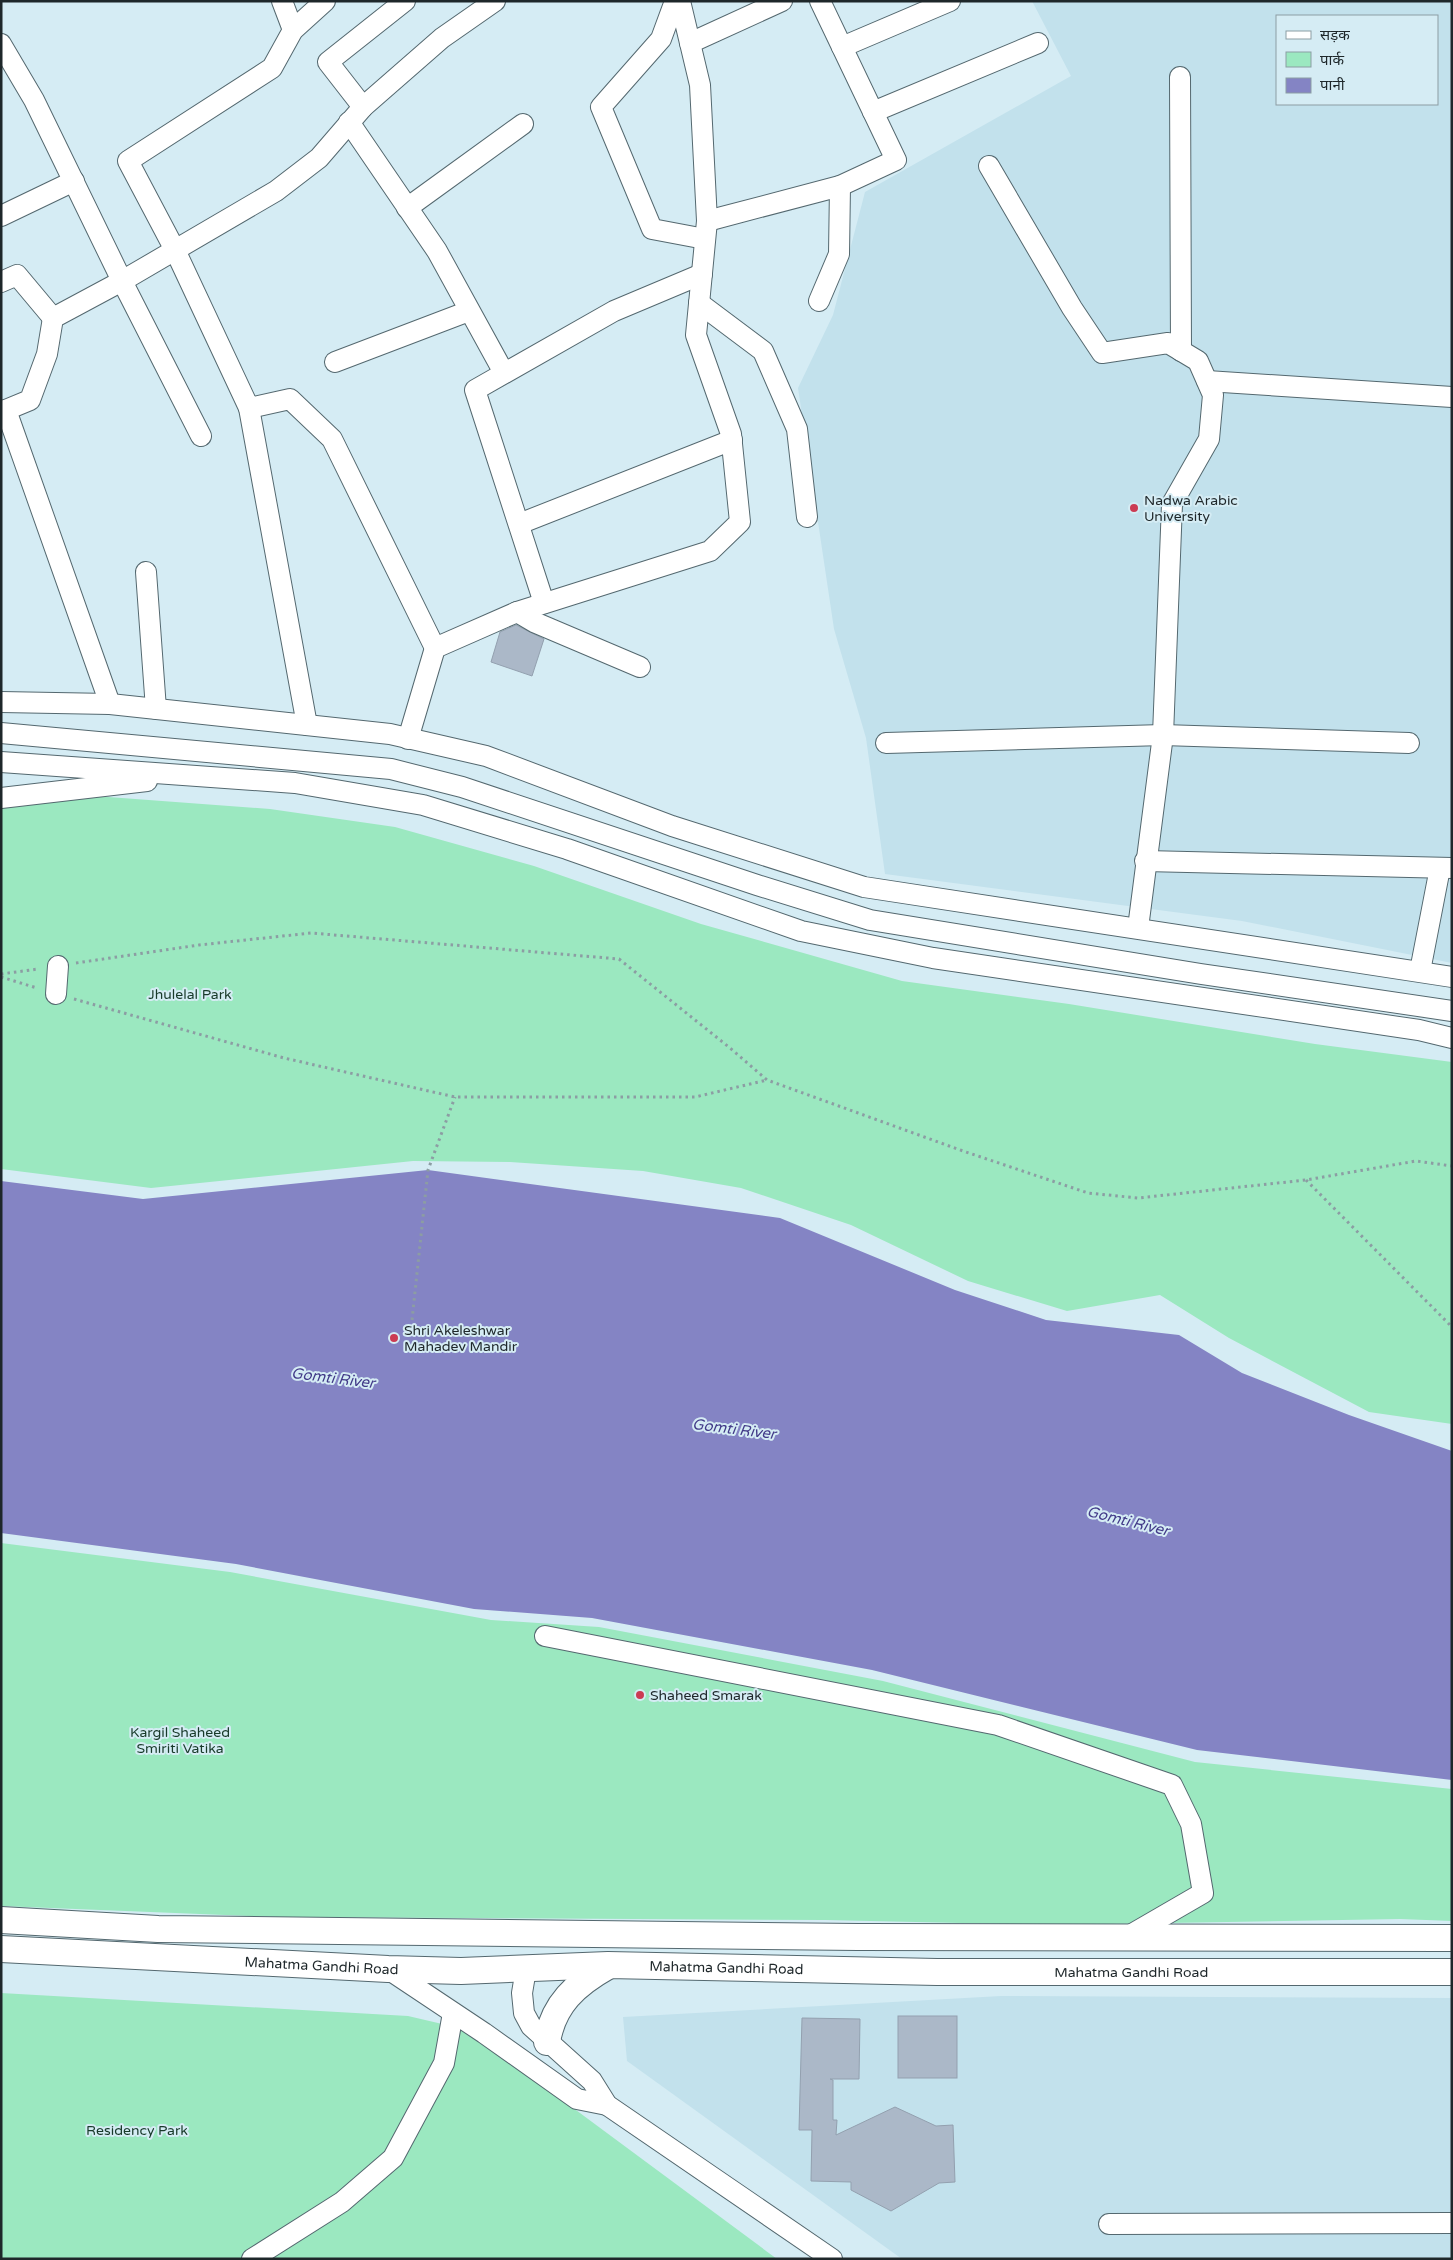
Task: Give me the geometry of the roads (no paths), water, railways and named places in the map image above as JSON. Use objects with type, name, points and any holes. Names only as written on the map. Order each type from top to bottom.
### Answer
[{"type":"main road","points":[[1,1920],[158,1929],[858,1937],[1452,1938]]},
{"type":"main road","name":"Mahatma Gandhi Road","points":[[1,1949],[461,1971],[608,1965],[937,1972],[1452,1972]]},
{"type":"main road","points":[[547,2042],[549,2026],[571,1991],[608,1965]]},
{"type":"street","points":[[282,1],[293,30]]},
{"type":"street","points":[[307,725],[249,408],[175,250],[128,161],[272,68],[293,30],[325,1]]},
{"type":"street","points":[[362,107],[328,62],[404,1]]},
{"type":"street","points":[[53,318],[122,281],[276,191],[319,158],[362,107],[442,38],[495,1]]},
{"type":"street","points":[[676,1],[661,40],[601,107],[652,228],[706,230],[840,186],[896,160],[820,1]]},
{"type":"street","points":[[435,648],[517,612],[710,551],[740,522],[732,440],[696,335],[706,230],[700,85],[680,1]]},
{"type":"street","points":[[690,43],[782,1]]},
{"type":"street","points":[[842,47],[950,1]]},
{"type":"street","points":[[873,112],[1038,43]]},
{"type":"street","points":[[1,44],[34,100],[122,281],[201,436]]},
{"type":"street","points":[[1180,77],[1181,351]]},
{"type":"street","points":[[349,122],[437,252],[504,373]]},
{"type":"street","points":[[407,208],[523,124]]},
{"type":"street","points":[[989,166],[1072,308],[1102,353],[1168,343],[1198,361],[1213,395],[1209,440],[1172,504],[1163,735],[1145,862],[1138,928]]},
{"type":"street","points":[[1,216],[74,181]]},
{"type":"street","points":[[819,301],[839,254],[840,186]]},
{"type":"street","points":[[1,282],[17,274],[53,318],[47,354],[30,400],[4,411],[110,704]]},
{"type":"street","points":[[544,603],[475,390],[614,311],[702,274]]},
{"type":"street","points":[[699,303],[763,352],[797,429],[807,517]]},
{"type":"street","points":[[335,362],[469,311]]},
{"type":"street","points":[[1207,380],[1452,397]]},
{"type":"street","points":[[249,408],[290,399],[332,439],[435,648],[408,739]]},
{"type":"street","points":[[519,524],[732,440]]},
{"type":"street","points":[[146,572],[156,709]]},
{"type":"street","points":[[517,612],[534,622],[640,667]]},
{"type":"street","points":[[1,702],[110,704],[390,734],[486,756],[672,826],[857,885],[1452,977]]},
{"type":"street","points":[[1,733],[391,769],[462,787],[748,882],[870,920],[1201,974],[1452,1012]]},
{"type":"street","points":[[886,743],[1163,735],[1409,743]]},
{"type":"street","points":[[1,762],[294,784],[423,805],[567,849],[801,931],[933,958],[1419,1030],[1452,1038]]},
{"type":"street","points":[[1,798],[191,776]]},
{"type":"street","points":[[1145,862],[1446,868],[1420,971]]},
{"type":"street","points":[[56,994],[58,966]]},
{"type":"street","points":[[545,1636],[998,1725],[1172,1785],[1192,1824],[1204,1893],[1127,1937]]},
{"type":"street","points":[[388,1969],[577,2099],[607,2105],[832,2259]]},
{"type":"street","points":[[526,1969],[522,1993],[524,2013],[531,2026],[592,2081],[607,2105]]},
{"type":"street","points":[[252,2259],[342,2202],[393,2158],[444,2063],[453,2013]]},
{"type":"street","points":[[1109,2224],[1452,2223]]},
{"type":"water","name":"Gomti River","points":[[428,1170],[780,1218],[955,1290],[1046,1320],[1179,1335],[1242,1373],[1349,1415],[1452,1451],[1452,1780],[1197,1750],[872,1670],[592,1618],[474,1609],[236,1564],[1,1533],[1,1181],[143,1199]]},
{"type":"place","name":"Nadwa Arabic University","points":[[1134,508]]},
{"type":"place","name":"Shri Akeleshwar Mahadev Mandir","points":[[394,1338]]},
{"type":"place","name":"Shaheed Smarak","points":[[640,1695]]},
{"type":"park label","name":"Jhulelal Park","points":[[190,994]]},
{"type":"park label","name":"Kargil Shaheed Smiriti Vatika","points":[[180,1740]]},
{"type":"park label","name":"Residency Park","points":[[137,2130]]}]
